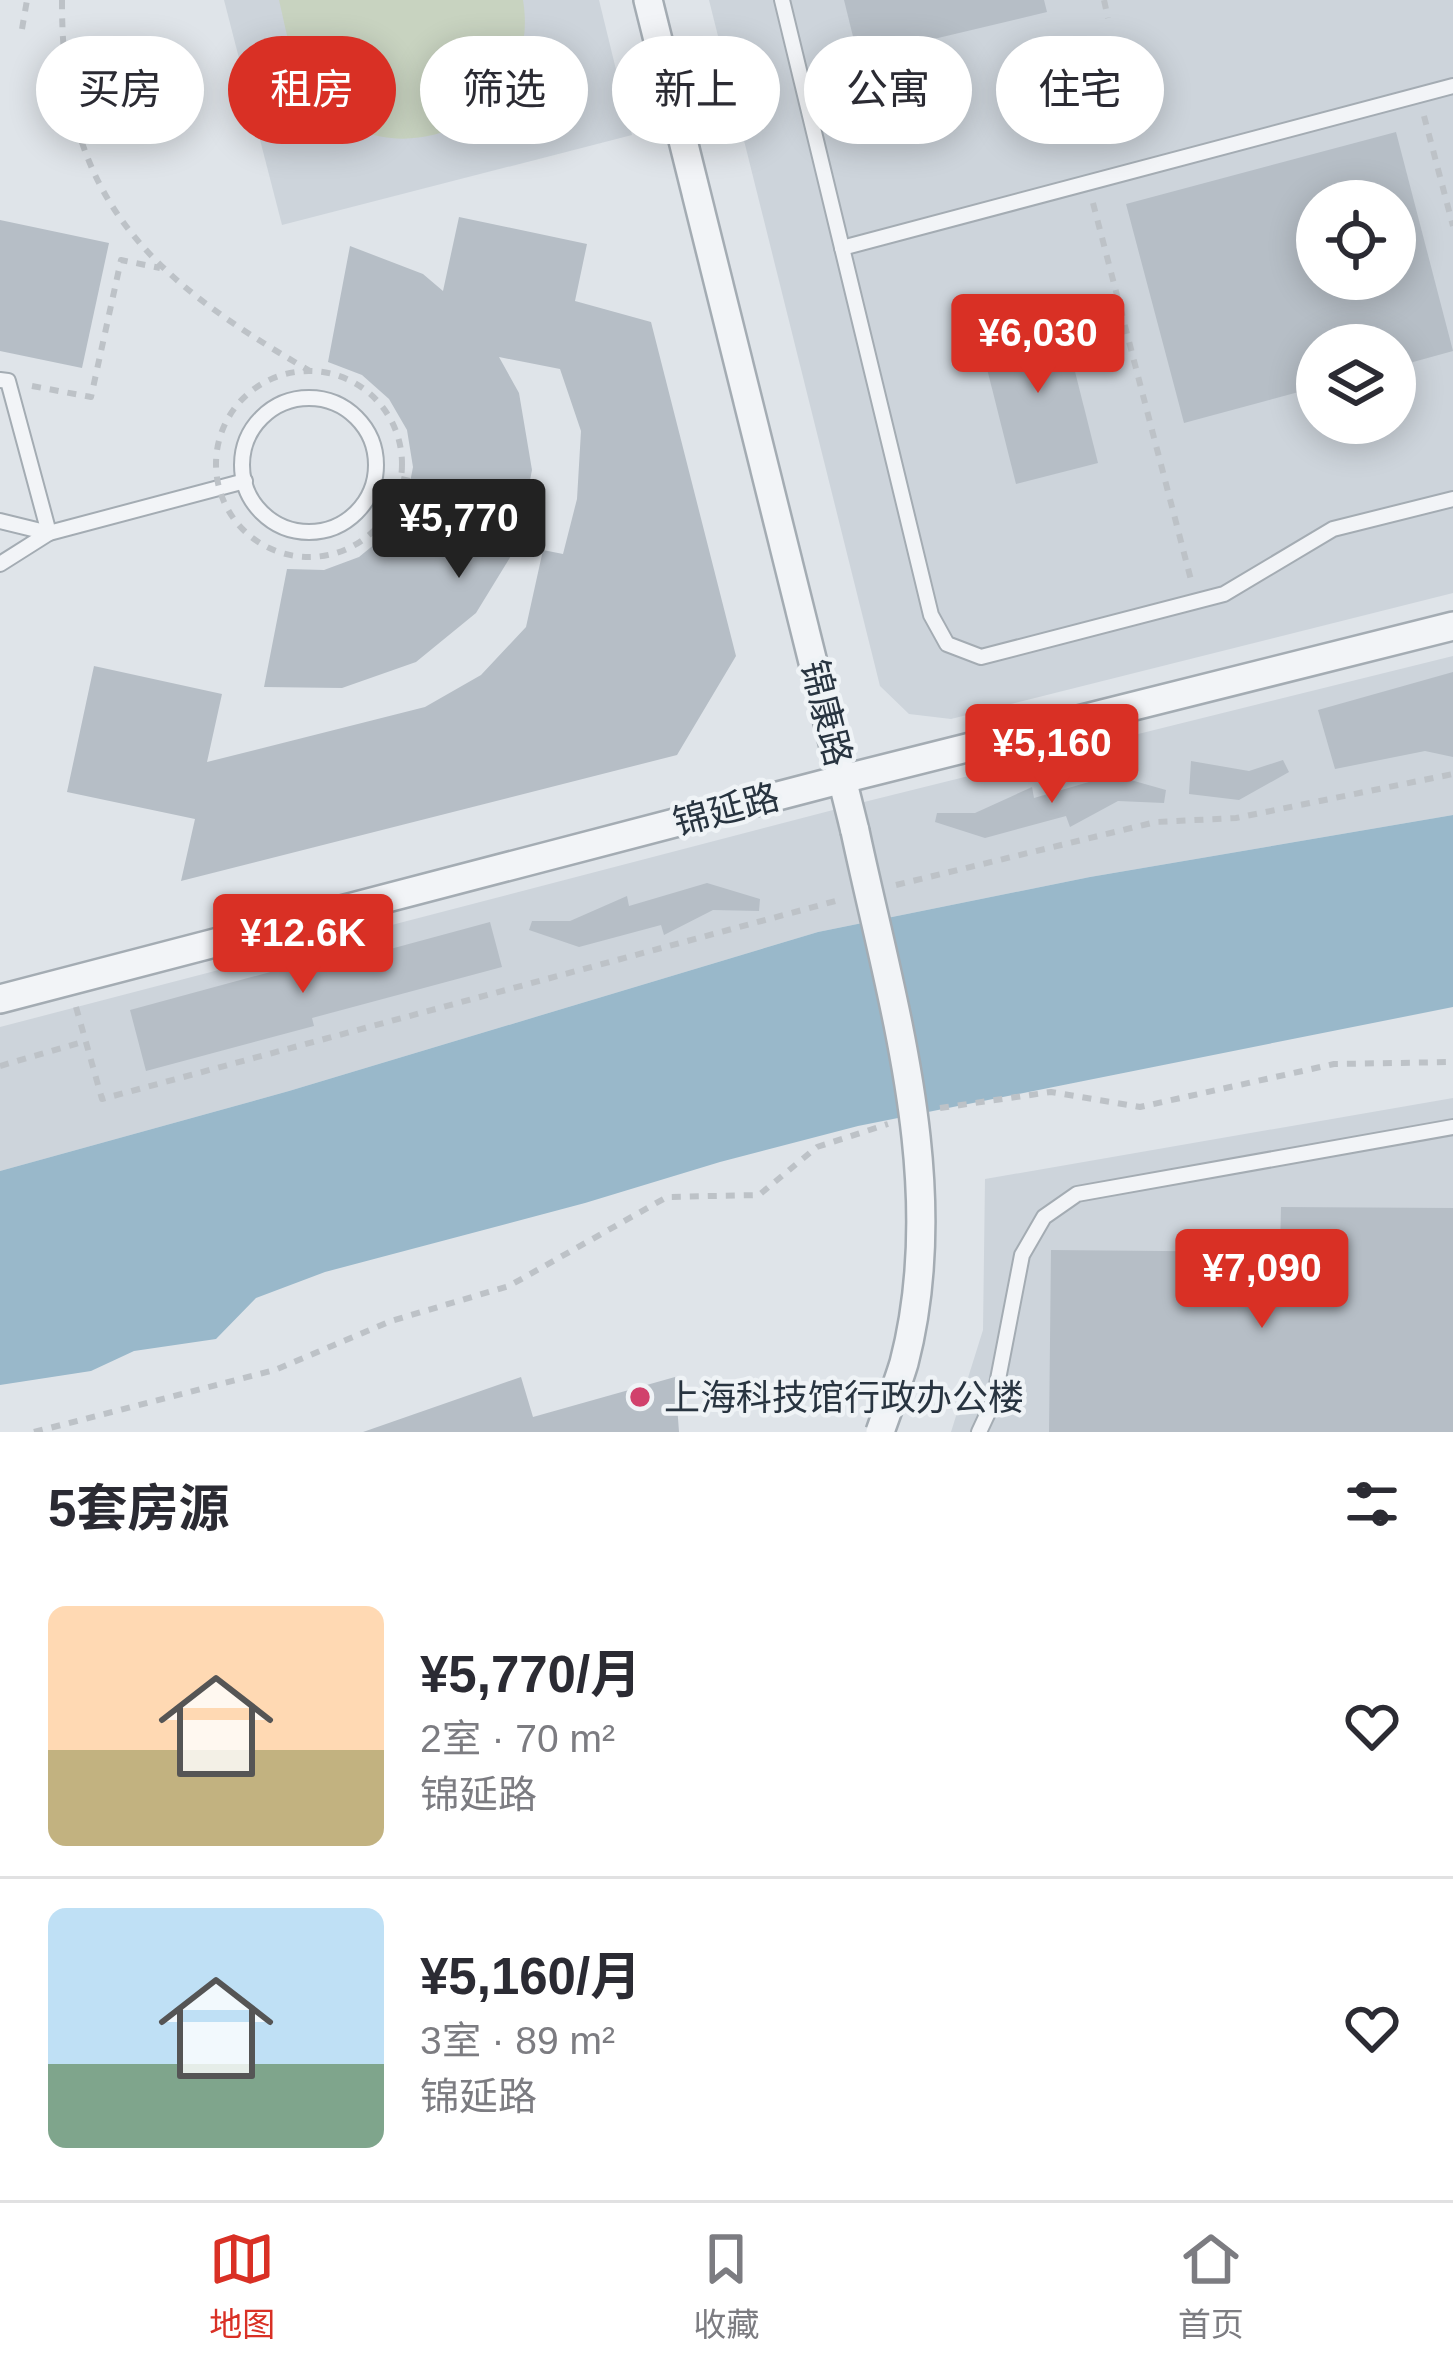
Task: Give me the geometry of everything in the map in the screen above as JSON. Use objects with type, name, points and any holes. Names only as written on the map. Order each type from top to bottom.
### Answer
[{"type":"street","name":"锦康路","points":[[648,0],[844,779],[914,1101],[920,1180],[915,1292],[904,1361],[880,1432]]},
{"type":"street","name":"锦延路","points":[[0,999],[1453,626]]},
{"type":"lane","points":[[782,0],[931,615],[947,644],[981,657],[1197,602],[1224,594],[1333,529],[1453,499]]},
{"type":"lane","points":[[842,248],[1453,86]]},
{"type":"lane","points":[[4,380],[49,532]]},
{"type":"lane","points":[[289,400],[334,402],[354,414],[368,431],[376,453],[376,475],[354,515],[314,532],[292,530],[272,521],[256,506],[245,481],[245,445],[255,426],[289,400]]},
{"type":"lane","points":[[0,564],[49,532],[245,481]]},
{"type":"lane","points":[[0,521],[49,532]]},
{"type":"lane","points":[[979,1432],[994,1400],[1022,1255],[1044,1217],[1077,1193],[1453,1127]]},
{"type":"path","points":[[22,29],[27,0]]},
{"type":"path","points":[[62,0],[62,55],[73,124],[104,194],[144,250],[189,293],[241,331],[310,371],[341,376],[368,392],[390,416],[401,446],[405,480],[392,508],[372,532],[346,550],[316,557],[287,555],[259,543],[236,524],[222,498],[216,469],[219,439],[231,412],[252,390],[278,376],[310,371]]},
{"type":"path","points":[[1104,0],[1108,18]]},
{"type":"path","points":[[1419,95],[1453,226]]},
{"type":"path","points":[[1088,182],[1197,602]]},
{"type":"path","points":[[4,380],[91,397],[121,260],[164,268]]},
{"type":"path","points":[[886,887],[1156,822],[1235,818],[1453,774]]},
{"type":"path","points":[[69,981],[102,1099],[863,893]]},
{"type":"path","points":[[0,1066],[86,1040]]},
{"type":"path","points":[[934,1108],[1052,1092],[1139,1107],[1334,1064],[1453,1062]]},
{"type":"path","points":[[34,1432],[275,1370],[391,1321],[509,1286],[668,1197],[759,1195],[818,1147],[895,1121]]},
{"type":"shaded area","points":[[224,0],[599,0],[612,53],[612,140],[282,225],[261,144],[396,144],[396,36],[233,36]]},
{"type":"shaded area","points":[[709,0],[1453,0],[1453,593],[951,719],[909,714],[880,686],[745,144],[780,144],[780,36],[718,36]]},
{"type":"shaded area","points":[[1453,656],[1453,815],[1090,877],[818,932],[289,1091],[0,1171],[0,1027],[860,803]]},
{"type":"shaded area","points":[[1453,1098],[1453,1432],[951,1432],[983,1330],[985,1179]]},
{"type":"green space","points":[[279,0],[523,0],[523,36],[420,36],[420,136],[407,139],[396,137],[396,36],[287,36]]},
{"type":"water","points":[[1453,815],[1453,1007],[858,1126],[325,1272],[256,1298],[216,1339],[134,1351],[91,1371],[0,1385],[0,1171],[289,1091],[818,932],[1090,877]]},
{"type":"building","points":[[844,0],[1044,0],[1047,12],[946,36],[853,36]]},
{"type":"building","points":[[1396,132],[1408,180],[1296,180],[1296,300],[1416,300],[1416,209],[1453,351],[1416,361],[1416,324],[1296,324],[1296,393],[1184,423],[1126,204]]},
{"type":"building","points":[[459,217],[587,244],[575,301],[651,322],[736,656],[677,755],[181,881],[195,819],[67,792],[94,666],[222,694],[207,762],[425,707],[481,675],[526,627],[543,550],[563,554],[577,499],[581,431],[560,369],[499,357],[519,393],[532,470],[517,546],[476,613],[416,662],[342,688],[264,687],[287,569],[324,570],[359,557],[387,534],[406,503],[413,467],[407,430],[389,399],[362,375],[328,362],[350,246],[423,274],[443,291]]},
{"type":"building","points":[[0,220],[109,243],[82,368],[0,351]]},
{"type":"building","points":[[1059,308],[1098,463],[1016,484],[977,329]]},
{"type":"building","points":[[1453,672],[1453,757],[1425,751],[1335,769],[1318,710]]},
{"type":"building","points":[[1283,760],[1289,772],[1239,800],[1189,794],[1191,761],[1249,771]]},
{"type":"building","points":[[1113,775],[1166,790],[1164,803],[1118,801],[1070,827],[1066,816],[985,838],[935,822],[937,813],[975,813],[1032,787],[1034,798]]},
{"type":"building","points":[[707,883],[760,899],[759,911],[713,910],[664,935],[661,925],[579,947],[529,930],[532,921],[570,921],[627,896],[629,906]]},
{"type":"building","points":[[490,922],[502,967],[312,1018],[314,1026],[146,1071],[130,1010],[296,965],[298,974]]},
{"type":"building","points":[[1281,1207],[1453,1208],[1453,1432],[1049,1432],[1051,1250],[1280,1252]]},
{"type":"building","name":"上海科技馆行政办公楼","points":[[521,1377],[533,1417],[675,1377],[679,1432],[363,1432]]},
{"type":"place","name":"上海科技馆行政办公楼","points":[[640,1397]]}]
